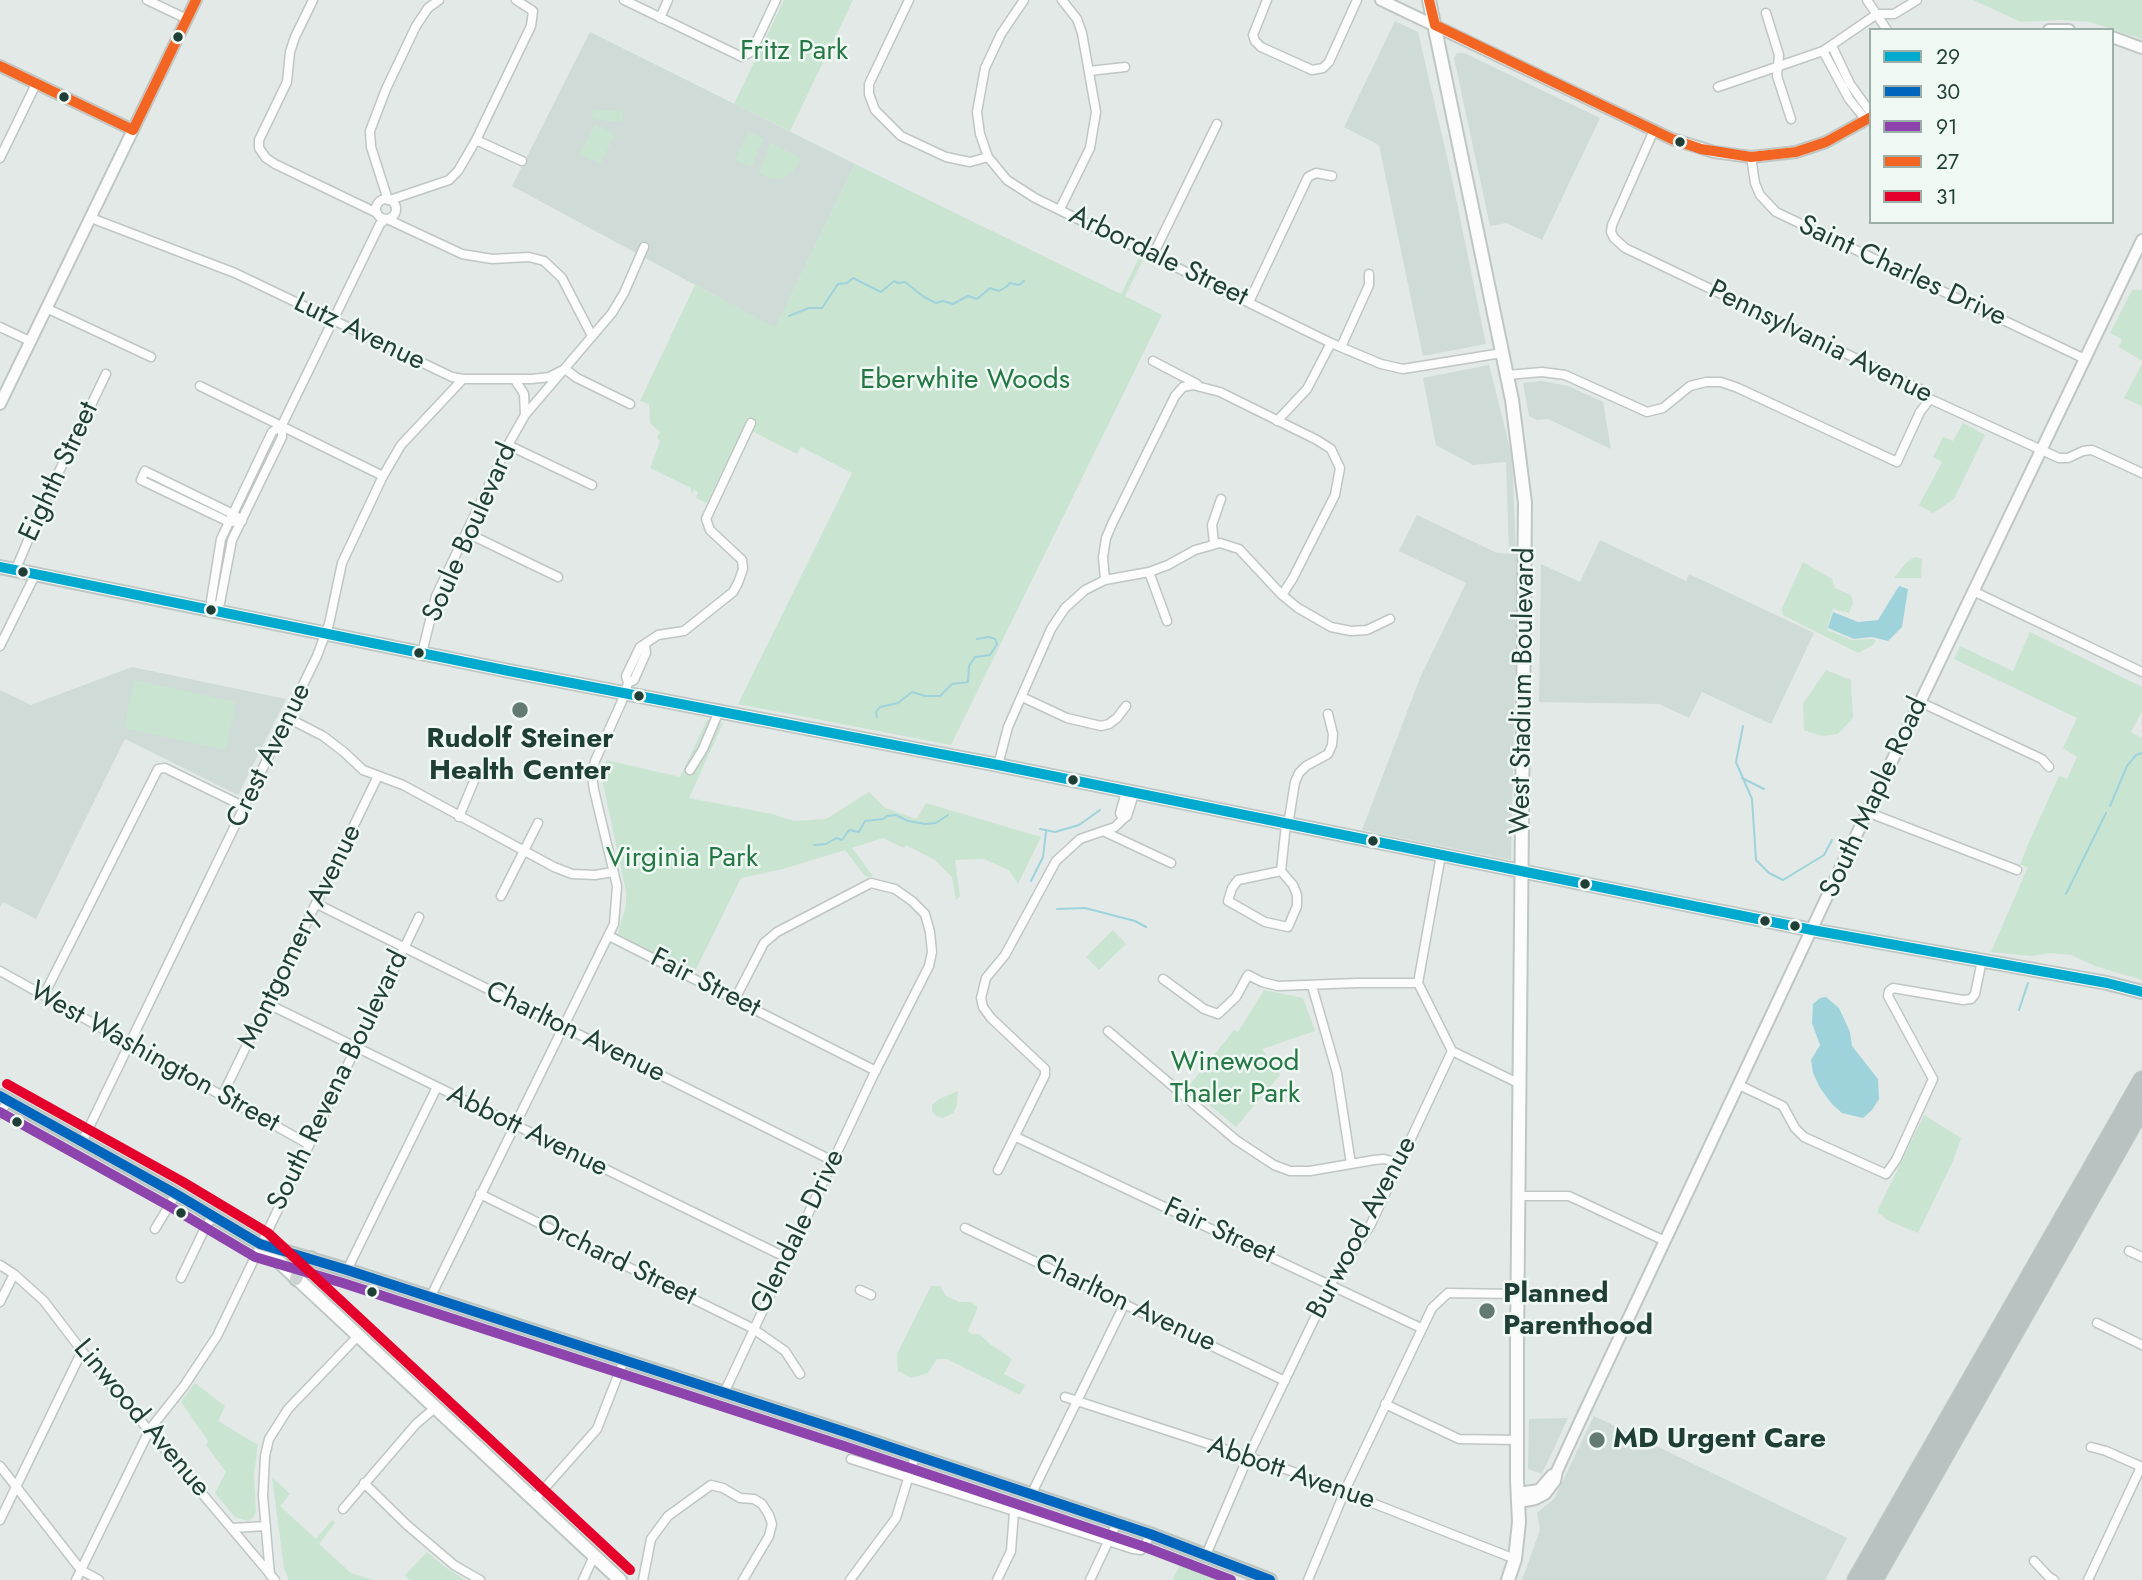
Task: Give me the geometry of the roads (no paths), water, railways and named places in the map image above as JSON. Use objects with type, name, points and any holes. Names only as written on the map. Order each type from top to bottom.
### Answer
[{"type":"highway","points":[[1861,1578],[2142,1080]]},
{"type":"highway","points":[[1861,1578],[2142,1108]]},
{"type":"main road","name":"West Stadium Boulevard","points":[[1429,0],[1517,425],[1526,532],[1518,1083],[1519,1522],[1515,1559]]},
{"type":"main road","points":[[0,567],[422,653],[626,687],[719,711],[1812,930],[2142,992]]},
{"type":"main road","points":[[4,1098],[260,1244],[620,1580]]},
{"type":"main road","points":[[260,1244],[311,1258],[1117,1523],[1270,1580]]},
{"type":"main road","points":[[296,1279],[301,1266],[311,1258]]},
{"type":"main road","points":[[1508,1580],[1515,1559]]},
{"type":"street","points":[[147,0],[187,19]]},
{"type":"street","points":[[0,404],[196,0]]},
{"type":"street","points":[[313,0],[290,52],[287,82],[259,140],[259,148],[266,158],[384,211],[462,254],[492,259],[529,257],[544,261],[562,278],[593,336]]},
{"type":"street","points":[[214,610],[220,603],[232,540],[282,437],[282,425],[384,211],[384,189],[371,147],[370,131],[386,89],[416,26],[428,8],[439,0]]},
{"type":"street","points":[[384,211],[449,180],[458,171],[476,140],[531,26],[533,11],[516,0]]},
{"type":"street","points":[[624,0],[742,57],[752,51],[776,0]]},
{"type":"street","points":[[660,18],[668,0]]},
{"type":"street","points":[[909,0],[869,84],[869,94],[875,110],[901,136],[946,158],[970,162],[988,157]]},
{"type":"street","name":"Arbordale Street","points":[[1024,0],[996,43],[979,88],[977,112],[980,134],[988,157],[1007,180],[1027,194],[1331,343],[1381,364],[1403,369],[1417,368],[1502,353]]},
{"type":"street","points":[[1060,209],[1090,148],[1094,131],[1094,92],[1082,33],[1077,19],[1062,0]]},
{"type":"street","points":[[1267,0],[1253,35],[1255,41],[1261,47],[1311,70],[1324,68],[1329,62],[1357,0]]},
{"type":"street","points":[[1381,0],[1654,130],[1701,149],[1751,157],[1785,154],[1813,148],[1849,131],[1869,117]]},
{"type":"street","points":[[1867,0],[1886,28]]},
{"type":"street","points":[[1718,88],[1824,51],[1877,14],[1894,14],[1917,0]]},
{"type":"street","points":[[1766,13],[1779,55],[1777,76],[1791,119]]},
{"type":"street","points":[[2114,38],[2142,48]]},
{"type":"street","points":[[1832,46],[1869,117]]},
{"type":"street","points":[[1824,51],[1849,99],[1869,117]]},
{"type":"street","points":[[0,66],[133,130]]},
{"type":"street","points":[[1089,71],[1125,67]]},
{"type":"street","points":[[0,158],[36,84]]},
{"type":"street","points":[[1153,255],[1217,124]]},
{"type":"street","name":"Pennsylvania Avenue","points":[[1654,130],[1612,225],[1614,238],[1625,248],[1920,389],[1930,399],[2041,450],[2064,458],[2092,450],[2142,473]]},
{"type":"street","points":[[476,140],[522,161]]},
{"type":"street","name":"Saint Charles Drive","points":[[1751,157],[1760,195],[1776,212],[2085,359]]},
{"type":"street","points":[[1249,302],[1308,177],[1316,173],[1332,176]]},
{"type":"street","name":"Lutz Avenue","points":[[91,218],[235,272],[440,372],[463,379],[515,380],[549,377],[565,369]]},
{"type":"street","name":"South Maple Road","points":[[1518,1497],[1539,1490],[1557,1471],[1867,812],[2141,243]]},
{"type":"street","name":"Soule Boulevard","points":[[422,653],[436,597],[525,415],[618,303],[644,247]]},
{"type":"street","points":[[1341,347],[1369,285],[1369,274]]},
{"type":"street","points":[[46,308],[151,357]]},
{"type":"street","points":[[0,327],[30,341]]},
{"type":"street","points":[[1278,421],[1307,388],[1331,343]]},
{"type":"street","points":[[1153,361],[1331,449],[1340,468],[1335,495],[1282,595]]},
{"type":"street","points":[[565,369],[576,378],[630,404]]},
{"type":"street","points":[[1507,375],[1555,373],[1580,381],[1642,410],[1655,411],[1690,386],[1721,382],[1897,462],[1920,412],[1930,399]]},
{"type":"street","name":"Eighth Street","points":[[15,570],[106,374]]},
{"type":"street","name":"Crest Avenue","points":[[82,1142],[288,718],[326,634],[342,563],[383,476],[401,445],[463,379]]},
{"type":"street","name":"Soule Boulevard","points":[[515,380],[524,394],[525,415]]},
{"type":"street","points":[[200,386],[383,476]]},
{"type":"street","points":[[1105,580],[1103,557],[1106,538],[1112,524],[1175,396],[1183,387],[1200,386]]},
{"type":"street","points":[[430,1298],[614,924],[617,886],[592,776],[600,747],[626,687],[634,680],[646,653],[645,644],[657,635],[684,631],[733,592],[738,583],[743,569],[742,560],[710,530],[706,519],[751,423]]},
{"type":"street","points":[[214,610],[211,601],[221,539],[272,432],[282,425]]},
{"type":"street","points":[[509,445],[592,485]]},
{"type":"street","points":[[231,518],[145,471],[141,480],[231,518],[242,521]]},
{"type":"street","points":[[1214,543],[1212,525],[1222,499]]},
{"type":"street","points":[[467,533],[558,577]]},
{"type":"street","points":[[999,765],[1008,727],[1051,629],[1065,608],[1085,590],[1105,580],[1149,572],[1214,543],[1226,544],[1238,550],[1298,608],[1331,627],[1351,631],[1367,630],[1390,619]]},
{"type":"street","points":[[1149,572],[1167,621]]},
{"type":"street","name":"Eighth Street","points":[[0,646],[35,575]]},
{"type":"street","points":[[1973,591],[2142,673]]},
{"type":"street","points":[[1022,697],[1067,718],[1101,726],[1118,718],[1126,705]]},
{"type":"street","points":[[1920,702],[2042,759],[2049,767]]},
{"type":"street","points":[[690,770],[703,749],[719,711]]},
{"type":"street","points":[[1282,872],[1238,880],[1228,901],[1265,922],[1288,927],[1297,906],[1297,895],[1293,885],[1282,872],[1295,782],[1306,766],[1328,754],[1333,734],[1328,714]]},
{"type":"street","points":[[288,718],[323,736],[363,770],[403,785],[525,852],[572,874],[595,875],[613,872]]},
{"type":"street","points":[[44,996],[158,769],[165,768],[245,807]]},
{"type":"street","name":"Montgomery Avenue","points":[[222,1096],[378,776]]},
{"type":"street","points":[[459,817],[474,781]]},
{"type":"street","points":[[998,1170],[1045,1075],[1045,1069],[991,1018],[981,998],[986,978],[1010,946],[1056,861],[1080,839],[1115,827],[1123,819],[1120,813],[1130,793]]},
{"type":"street","points":[[1867,812],[2017,870]]},
{"type":"street","points":[[501,896],[538,823]]},
{"type":"street","points":[[1105,832],[1171,863]]},
{"type":"street","points":[[1441,855],[1418,983],[1452,1051],[1518,1083]]},
{"type":"street","name":"Glendale Drive","points":[[724,1393],[752,1328],[929,966],[932,952],[925,914],[895,890],[871,883],[777,932],[758,951],[734,999]]},
{"type":"street","name":"Charlton Avenue","points":[[317,904],[833,1161]]},
{"type":"street","name":"South Revena Boulevard","points":[[76,1580],[150,1429],[184,1386],[211,1345],[419,916]]},
{"type":"street","name":"Fair Street","points":[[609,936],[876,1071]]},
{"type":"street","points":[[1739,1085],[1783,1106],[1795,1128],[1804,1137],[1886,1174],[1892,1169],[1933,1079],[1888,996],[1889,991],[1893,988],[1967,1001],[1975,994],[1982,960]]},
{"type":"street","name":"West Washington Street","points":[[0,971],[308,1144]]},
{"type":"street","points":[[1163,979],[1204,1009],[1218,1014],[1236,997],[1248,975],[1278,986],[1418,983]]},
{"type":"street","points":[[1312,986],[1338,1073],[1351,1164]]},
{"type":"street","name":"Abbott Avenue","points":[[268,1004],[787,1258]]},
{"type":"street","points":[[1108,1031],[1236,1140],[1257,1156],[1290,1171],[1310,1171],[1384,1159],[1399,1163]]},
{"type":"street","name":"Burwood Avenue","points":[[1206,1555],[1248,1457],[1330,1285],[1341,1265],[1370,1226],[1452,1051]]},
{"type":"street","points":[[347,1270],[437,1087]]},
{"type":"street","points":[[0,1114],[4,1098]]},
{"type":"street","name":"Fair Street","points":[[1016,1137],[1421,1328]]},
{"type":"street","points":[[155,1229],[176,1194]]},
{"type":"street","name":"Orchard Street","points":[[480,1194],[752,1328],[785,1351],[800,1374]]},
{"type":"street","points":[[1518,1196],[1569,1196],[1665,1241]]},
{"type":"street","points":[[181,1278],[207,1224],[214,1216]]},
{"type":"street","name":"Charlton Avenue","points":[[965,1228],[1286,1381]]},
{"type":"street","points":[[2129,1251],[2142,1257]]},
{"type":"street","name":"Linwood Avenue","points":[[0,1265],[44,1301],[82,1351],[272,1577]]},
{"type":"street","points":[[0,1302],[14,1274]]},
{"type":"street","points":[[860,1290],[871,1295]]},
{"type":"street","points":[[1308,1580],[1345,1491],[1432,1308],[1448,1293],[1517,1294]]},
{"type":"street","points":[[1031,1495],[1125,1303]]},
{"type":"street","points":[[2096,1323],[2142,1345]]},
{"type":"street","points":[[272,1577],[263,1496],[265,1456],[270,1439],[288,1409],[358,1336]]},
{"type":"street","points":[[0,1520],[82,1351]]},
{"type":"street","points":[[535,1499],[597,1429],[624,1360]]},
{"type":"street","name":"Abbott Avenue","points":[[1065,1397],[1345,1491],[1515,1559]]},
{"type":"street","points":[[1385,1404],[1459,1439],[1517,1440]]},
{"type":"street","points":[[343,1509],[416,1424],[436,1407]]},
{"type":"street","points":[[2088,1580],[2141,1467],[2091,1447]]},
{"type":"street","points":[[850,1580],[896,1518],[911,1477],[915,1456]]},
{"type":"street","points":[[851,1459],[1141,1550],[1150,1534]]},
{"type":"street","points":[[0,1466],[81,1570],[99,1580]]},
{"type":"street","points":[[364,1483],[454,1566],[480,1580]]},
{"type":"street","points":[[643,1580],[651,1539],[668,1516],[706,1489],[716,1486],[762,1504],[772,1524],[769,1536],[743,1580]]},
{"type":"street","points":[[997,1580],[1011,1551],[1014,1512]]},
{"type":"street","points":[[1090,1580],[1117,1523]]},
{"type":"street","points":[[232,1528],[266,1526]]},
{"type":"street","points":[[583,1580],[594,1556]]},
{"type":"street","points":[[2034,1561],[2054,1580]]},
{"type":"water","points":[[1899,586],[1908,589],[1902,627],[1888,641],[1872,637],[1854,639],[1828,628],[1833,612],[1858,622],[1878,620]]},
{"type":"water","points":[[1826,997],[1839,1008],[1850,1032],[1852,1046],[1878,1079],[1879,1099],[1863,1118],[1842,1113],[1832,1104],[1813,1073],[1811,1060],[1820,1045],[1812,1023],[1813,1004]]},
{"type":"waterway","points":[[789,316],[809,308],[822,308],[838,284],[847,283],[853,278],[881,292],[894,281],[905,282],[936,303],[943,301],[953,304],[968,296],[977,299],[990,288],[999,291],[1010,283],[1019,285],[1024,281]]},
{"type":"waterway","points":[[877,717],[876,712],[880,707],[898,703],[912,692],[925,696],[940,696],[952,684],[968,682],[969,666],[975,657],[990,655],[997,644],[995,639],[989,637],[977,639]]},
{"type":"waterway","points":[[1743,726],[1736,762],[1752,799],[1756,860],[1769,873],[1783,880],[1824,855],[1832,840]]},
{"type":"waterway","points":[[2110,806],[2127,766],[2136,755],[2142,753]]},
{"type":"waterway","points":[[1742,778],[1764,789]]},
{"type":"waterway","points":[[1040,829],[1055,832],[1079,825],[1100,810]]},
{"type":"waterway","points":[[2066,894],[2106,813]]},
{"type":"waterway","points":[[814,845],[826,844],[836,838],[842,840],[849,830],[859,832],[865,821],[887,816],[896,815],[908,821],[925,824],[936,823],[948,815]]},
{"type":"waterway","points":[[1031,881],[1043,857],[1046,832]]},
{"type":"waterway","points":[[1057,909],[1085,908],[1135,921],[1146,927]]},
{"type":"waterway","points":[[2019,1010],[2028,983]]},
{"type":"place","name":"Rudolf Steiner Health Center","points":[[520,710]]},
{"type":"place","name":"Planned Parenthood","points":[[1487,1311]]},
{"type":"place","name":"MD Urgent Care","points":[[1597,1440]]},
{"type":"park label","name":"Fritz Park","points":[[794,52]]},
{"type":"park label","name":"Eberwhite Woods","points":[[965,381]]},
{"type":"park label","name":"Virginia Park","points":[[682,859]]},
{"type":"park label","name":"Winewood Thaler Park","points":[[1235,1079]]}]
